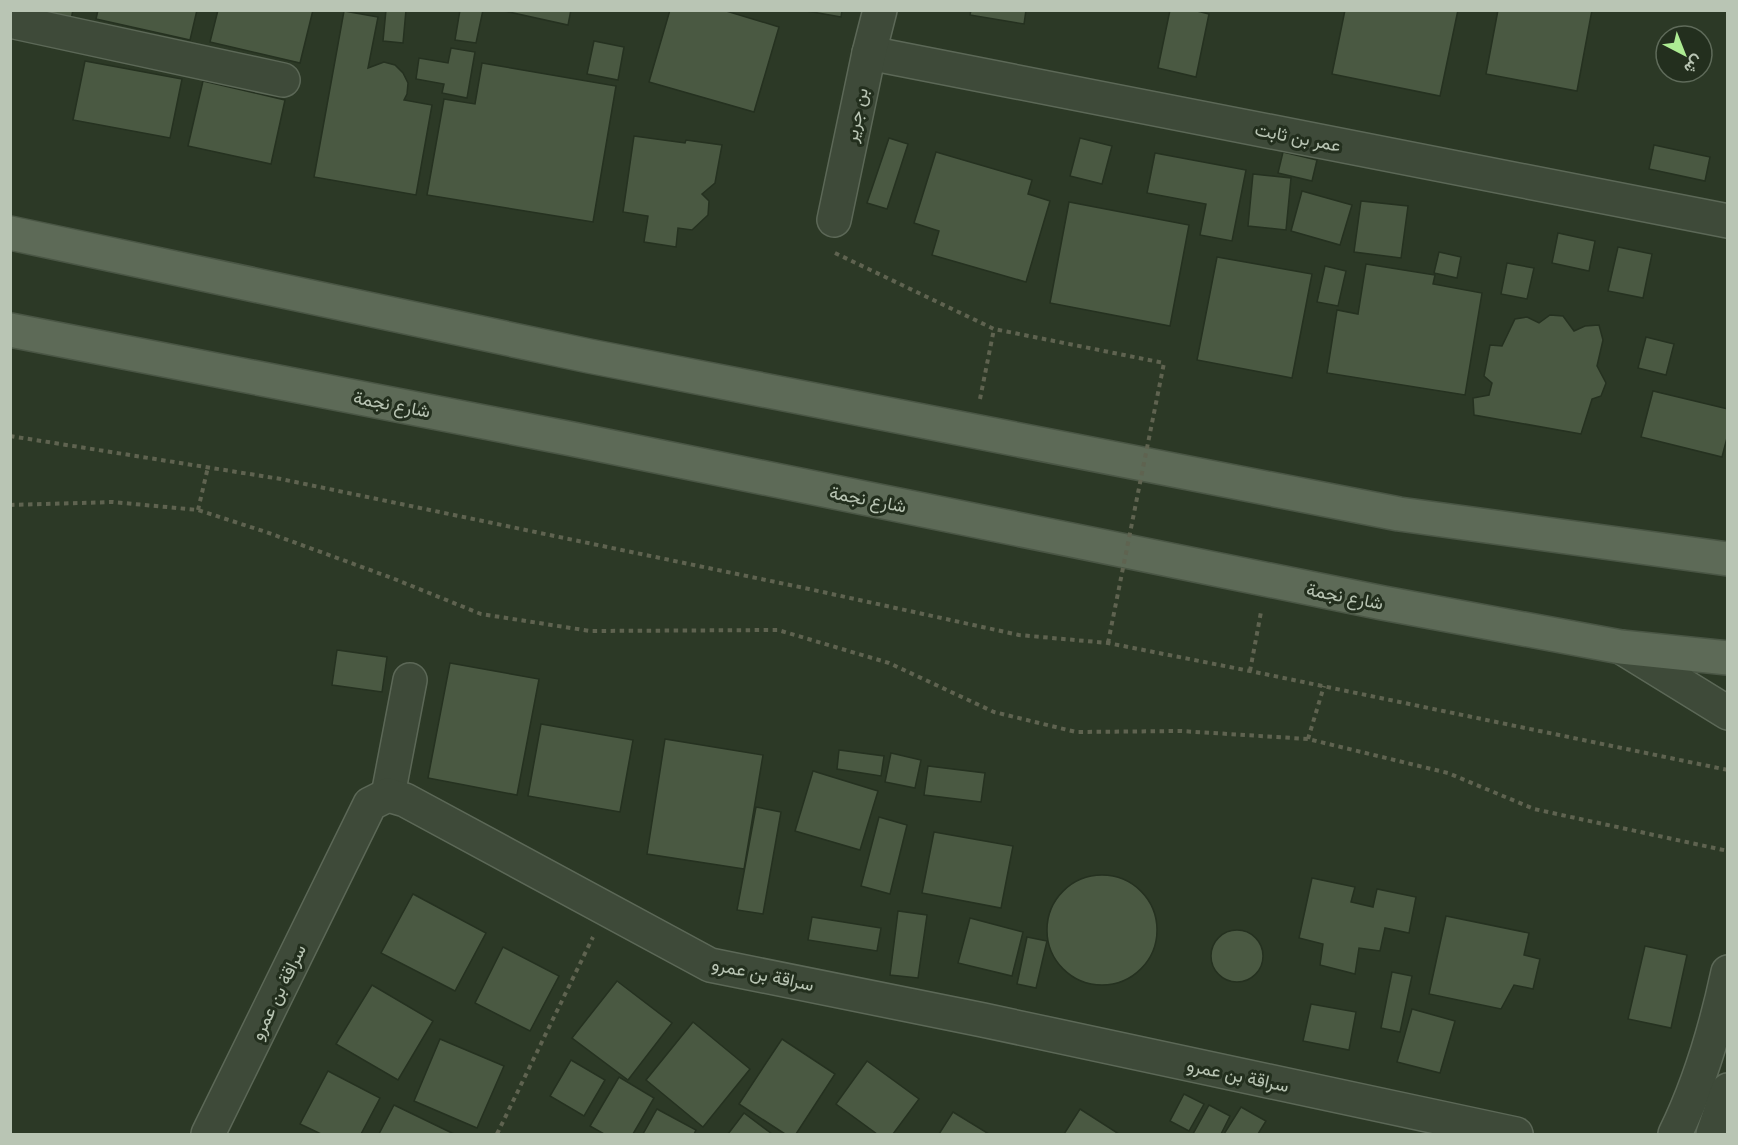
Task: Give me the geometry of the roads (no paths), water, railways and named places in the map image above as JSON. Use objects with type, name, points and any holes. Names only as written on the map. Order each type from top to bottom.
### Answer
[{"type":"main road","points":[[10,233],[589,356],[1399,514],[1728,559]]},
{"type":"main road","name":"شارع نجمة","points":[[10,330],[561,437],[1383,603],[1622,647],[1728,658]]},
{"type":"street","name":"بن جرير","points":[[834,220],[880,10]]},
{"type":"street","points":[[10,21],[283,80]]},
{"type":"street","name":"عمر بن ثابت","points":[[869,53],[1728,221]]},
{"type":"street","points":[[1622,647],[1728,713]]},
{"type":"street","points":[[388,795],[410,680]]},
{"type":"street","name":"سراقة بن عمرو","points":[[208,1134],[370,804],[388,795],[405,800],[710,965],[983,1020],[1516,1134]]},
{"type":"street","points":[[1675,1134],[1691,1100],[1718,1016],[1728,972]]},
{"type":"street","points":[[1713,1134],[1728,1090]]}]
